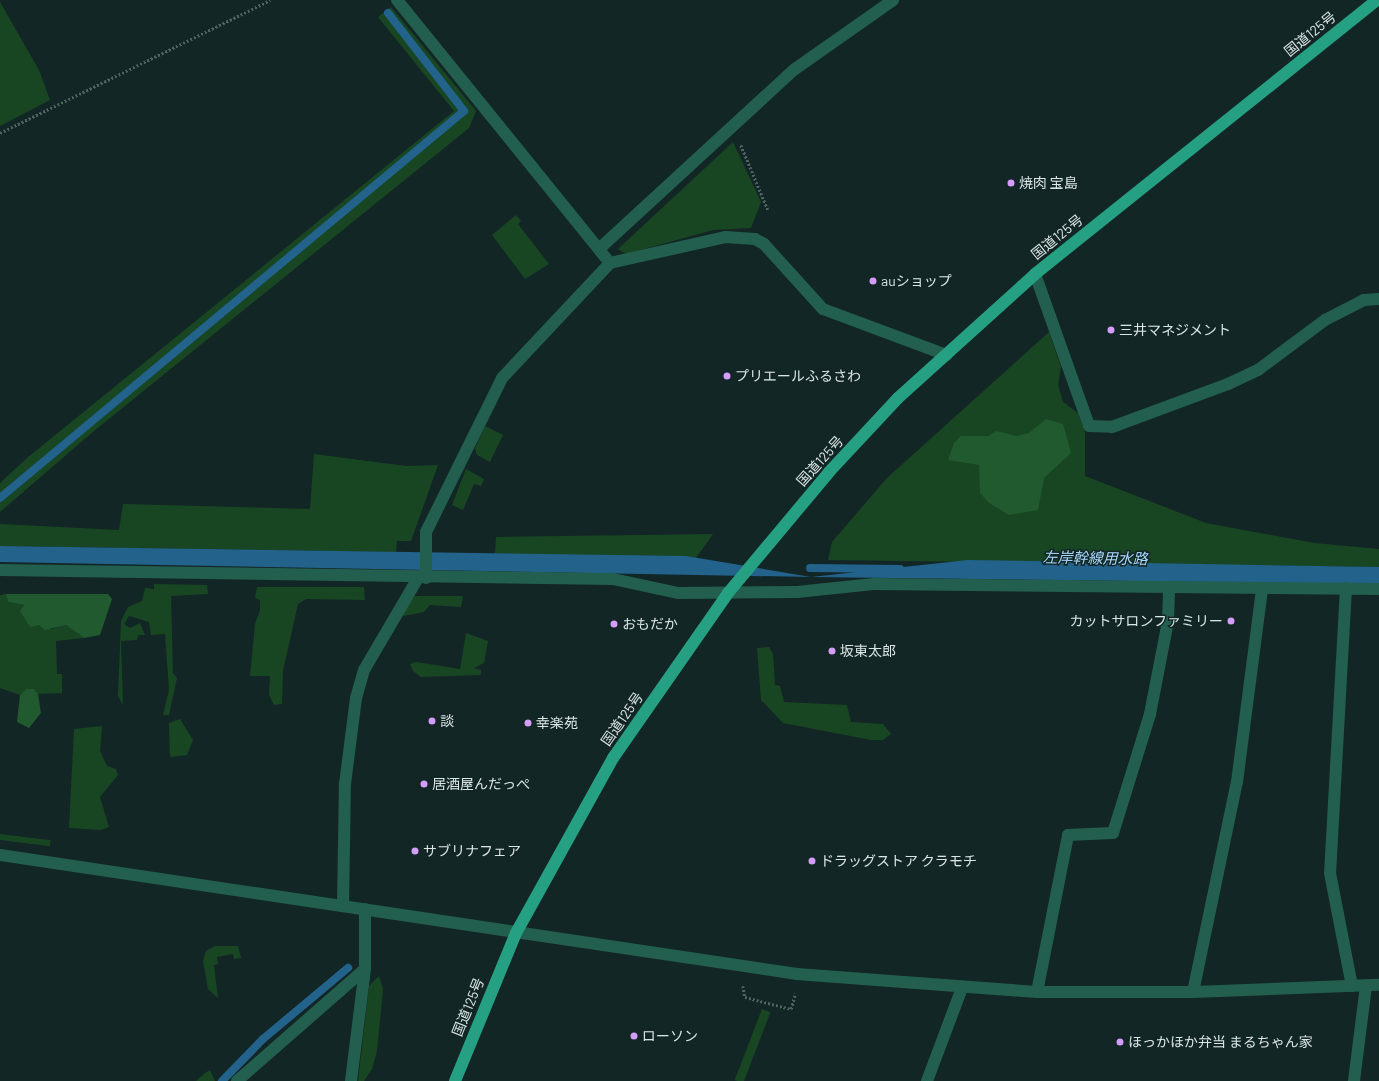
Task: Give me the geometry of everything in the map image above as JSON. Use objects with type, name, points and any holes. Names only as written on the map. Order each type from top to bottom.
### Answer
[{"type":"highway","name":"国道125号","points":[[455,1081],[516,932],[613,758],[728,593],[829,472],[898,398],[1035,274],[1377,0]]},
{"type":"street","points":[[397,0],[610,264]]},
{"type":"street","points":[[599,249],[795,69],[893,0]]},
{"type":"street","points":[[343,906],[345,784],[356,698],[364,670],[422,578],[426,532],[502,378],[610,264],[725,237],[755,239],[764,244],[823,309],[947,355]]},
{"type":"street","points":[[1035,274],[1089,426],[1112,427],[1228,384],[1258,370],[1326,320],[1364,300],[1379,299]]},
{"type":"street","points":[[0,570],[422,578],[612,579],[678,593],[797,592],[874,584],[1169,590],[1379,589]]},
{"type":"street","points":[[1346,588],[1330,873],[1352,986]]},
{"type":"street","points":[[1194,992],[1237,782],[1262,589]]},
{"type":"street","points":[[1037,992],[1068,835],[1113,833],[1150,714],[1168,621],[1169,590]]},
{"type":"street","points":[[0,855],[516,932],[734,967],[962,988],[1037,992],[1194,992],[1379,985]]},
{"type":"street","points":[[351,1081],[365,970],[365,909]]},
{"type":"street","points":[[237,1081],[365,970]]},
{"type":"street","points":[[1354,1081],[1366,986]]},
{"type":"street","points":[[927,1081],[962,988]]},
{"type":"path","points":[[0,133],[270,0]]},
{"type":"path","points":[[741,144],[768,210]]},
{"type":"path","points":[[743,986],[745,997],[791,1009],[795,994]]},
{"type":"green space","points":[[0,2],[39,70],[50,100],[0,126]]},
{"type":"green space","points":[[391,7],[476,111],[469,128],[94,431],[0,512],[0,483],[27,458],[454,111],[378,17]]},
{"type":"green space","points":[[733,142],[761,202],[751,228],[713,230],[626,254],[618,249]]},
{"type":"green space","points":[[516,215],[521,221],[518,224],[549,264],[525,279],[492,235]]},
{"type":"green space","points":[[1049,332],[1061,367],[1058,385],[1063,402],[1078,413],[1085,433],[1085,476],[1206,523],[1314,543],[1379,549],[1379,567],[828,560],[832,542],[887,478]]},
{"type":"green space","points":[[1046,419],[1063,424],[1071,453],[1044,478],[1038,510],[1009,515],[989,503],[980,493],[979,465],[948,460],[954,443],[961,436],[989,436],[996,431],[1017,436],[1029,433]]},
{"type":"green space","points":[[485,426],[503,435],[490,462],[477,455],[475,448]]},
{"type":"green space","points":[[314,454],[406,466],[438,465],[411,541],[397,541],[396,552],[0,546],[0,524],[119,530],[123,504],[310,509]]},
{"type":"green space","points":[[466,469],[484,479],[481,486],[474,484],[463,510],[452,505]]},
{"type":"green space","points":[[713,534],[696,558],[495,554],[496,537]]},
{"type":"green space","points":[[154,584],[207,585],[208,594],[171,596],[173,673],[177,678],[169,715],[163,715],[169,690],[165,634],[151,635],[149,622],[129,616],[124,624],[130,628],[140,623],[145,635],[138,635],[137,640],[121,641],[123,705],[118,696],[121,621],[128,607],[142,601],[145,588],[154,589]]},
{"type":"green space","points":[[257,587],[364,587],[365,600],[306,599],[298,604],[283,671],[282,704],[274,705],[269,695],[270,676],[250,676],[255,624],[260,610],[260,600],[255,598]]},
{"type":"green space","points":[[6,594],[8,602],[24,605],[22,608],[39,624],[52,629],[66,625],[84,638],[56,641],[57,674],[62,674],[62,693],[38,694],[34,689],[26,689],[20,695],[0,688],[0,595]]},
{"type":"green space","points":[[6,594],[108,594],[112,599],[100,635],[84,638],[66,625],[45,630],[39,625],[30,627],[20,611],[24,605],[8,602]]},
{"type":"green space","points":[[411,596],[463,596],[461,607],[430,605],[424,612],[398,617]]},
{"type":"green space","points":[[466,633],[488,641],[484,663],[474,668],[481,670],[481,675],[421,677],[413,671],[410,664],[416,662],[460,669]]},
{"type":"green space","points":[[769,647],[773,654],[775,685],[780,686],[784,702],[847,705],[851,722],[883,724],[891,734],[883,740],[871,740],[783,723],[761,700],[757,648]]},
{"type":"green space","points":[[26,689],[34,689],[38,694],[41,713],[29,728],[17,722],[20,695]]},
{"type":"green space","points":[[180,719],[193,740],[187,755],[170,757],[169,723]]},
{"type":"green space","points":[[102,726],[100,751],[107,766],[116,769],[118,775],[100,797],[109,827],[101,830],[69,828],[74,729]]},
{"type":"green space","points":[[0,834],[51,840],[50,846],[0,840]]},
{"type":"green space","points":[[215,946],[238,946],[241,958],[234,959],[233,954],[217,957],[218,964],[214,965],[218,998],[208,989],[203,961],[206,951]]},
{"type":"green space","points":[[379,976],[383,989],[377,1051],[372,1069],[364,1081],[358,1081],[369,986]]},
{"type":"green space","points":[[762,1009],[770,1012],[744,1081],[735,1080]]},
{"type":"green space","points":[[210,1070],[215,1081],[196,1081],[205,1073]]},
{"type":"water","points":[[0,546],[686,556],[811,577],[0,562]]},
{"type":"water","points":[[968,560],[1379,567],[1379,584],[811,577]]},
{"type":"waterway","points":[[0,498],[464,111],[388,13]]},
{"type":"waterway","name":"左岸幹線用水路","points":[[810,568],[900,569]]},
{"type":"waterway","points":[[222,1081],[263,1039],[348,968]]},
{"type":"place","name":"焼肉 宝島","points":[[1011,183]]},
{"type":"place","name":"auショップ","points":[[873,281]]},
{"type":"place","name":"三井マネジメント","points":[[1111,330]]},
{"type":"place","name":"プリエールふるさわ","points":[[727,376]]},
{"type":"place","name":"カットサロンファミリー","points":[[1231,621]]},
{"type":"place","name":"おもだか","points":[[614,624]]},
{"type":"place","name":"坂東太郎","points":[[832,651]]},
{"type":"place","name":"談","points":[[432,721]]},
{"type":"place","name":"幸楽苑","points":[[528,723]]},
{"type":"place","name":"居酒屋んだっぺ","points":[[424,784]]},
{"type":"place","name":"サブリナフェア","points":[[415,851]]},
{"type":"place","name":"ドラッグストア クラモチ","points":[[812,861]]},
{"type":"place","name":"ローソン","points":[[634,1036]]},
{"type":"place","name":"ほっかほか弁当 まるちゃん家","points":[[1120,1042]]}]
